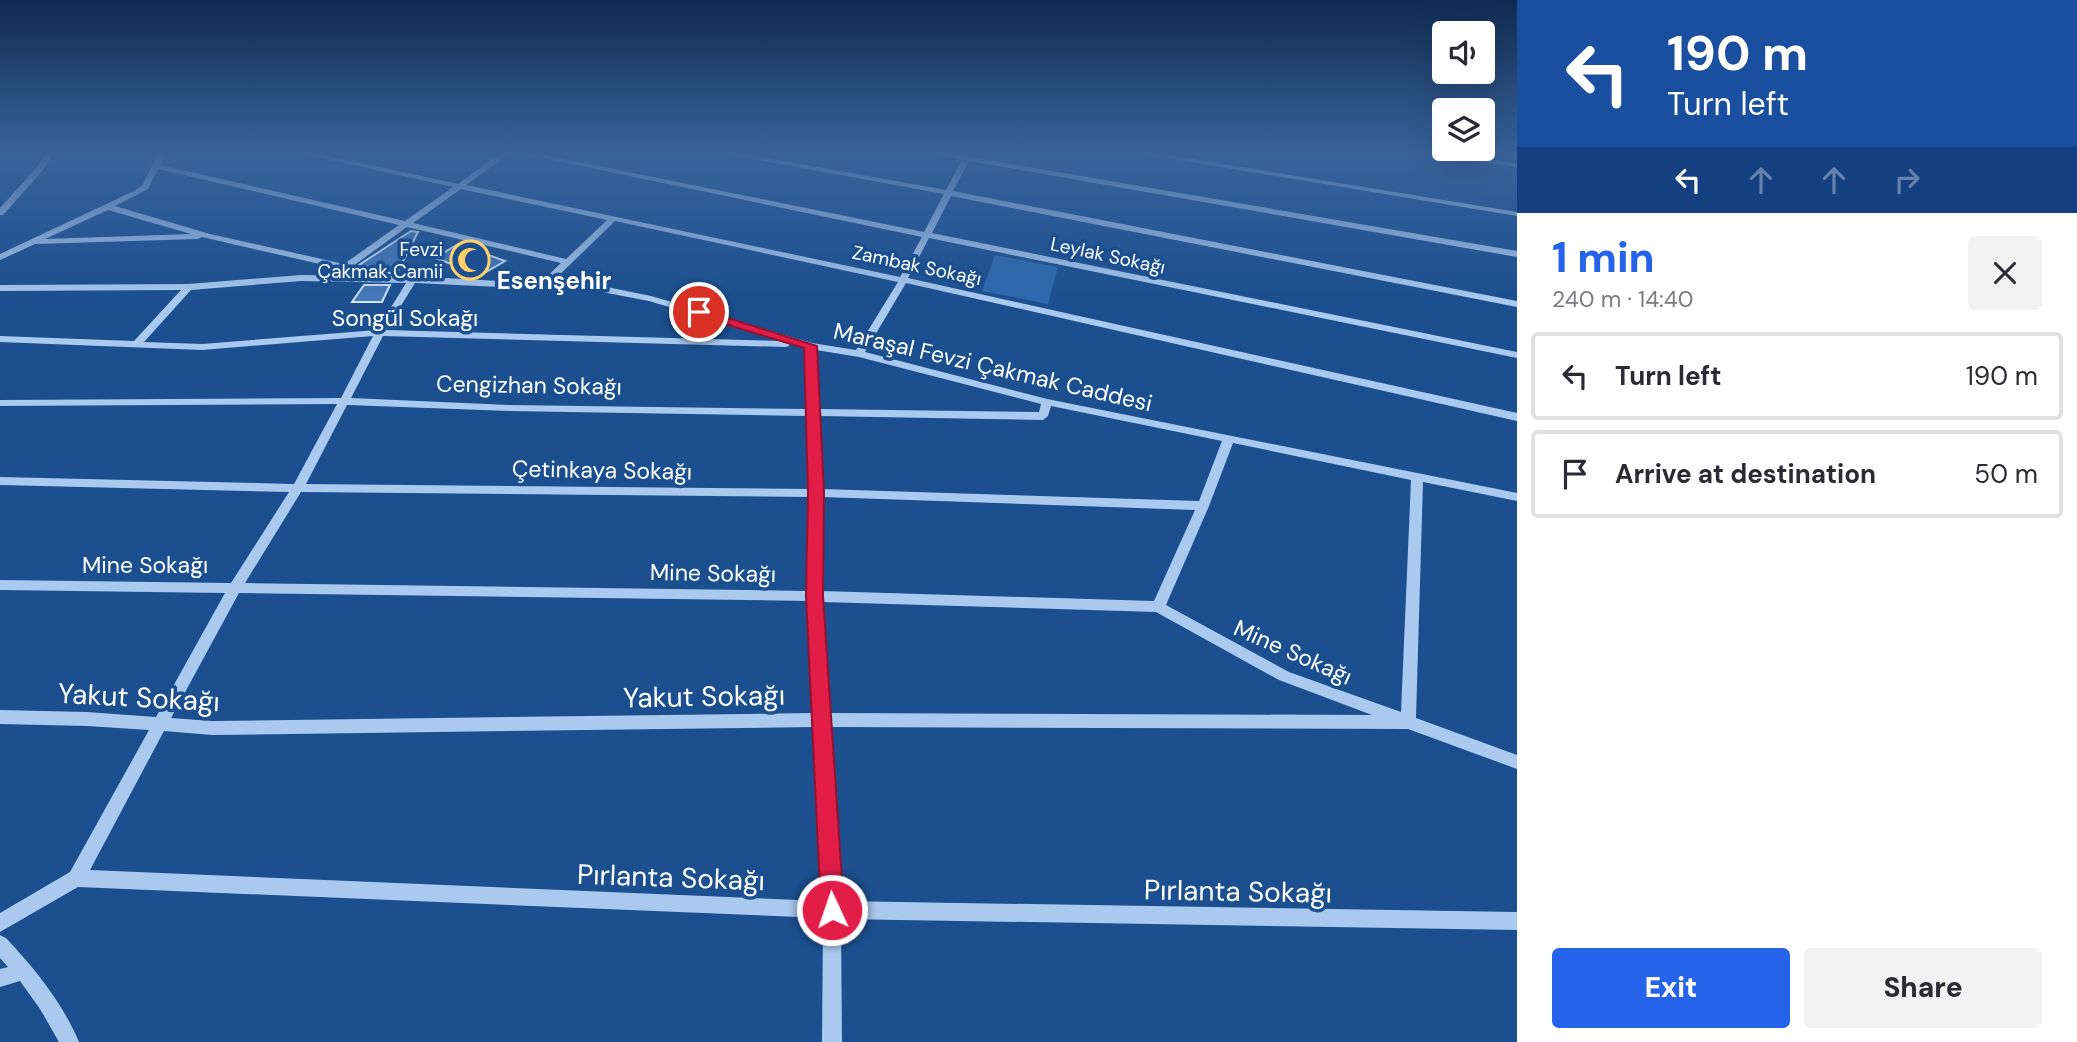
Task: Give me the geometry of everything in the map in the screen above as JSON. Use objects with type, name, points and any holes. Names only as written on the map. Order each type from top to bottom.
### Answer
[{"type":"street","points":[[0,257],[116,203]]},
{"type":"street","points":[[315,203],[568,262]]},
{"type":"street","points":[[344,268],[437,203]]},
{"type":"street","name":"Zambak Sokağı","points":[[534,203],[903,280],[1517,417]]},
{"type":"street","name":"Leylak Sokağı","points":[[768,203],[1517,355]]},
{"type":"street","points":[[859,355],[944,203]]},
{"type":"street","points":[[998,203],[1517,304]]},
{"type":"street","points":[[1229,203],[1517,254]]},
{"type":"street","points":[[1447,203],[1517,214]]},
{"type":"street","points":[[0,923],[76,878],[236,586],[298,488],[380,333],[412,280],[344,268],[208,236],[108,207]]},
{"type":"street","points":[[542,286],[613,219]]},
{"type":"street","points":[[30,243],[208,236]]},
{"type":"street","name":"Maraşal Fevzi Çakmak Caddesi","points":[[0,288],[188,287],[301,278],[602,289],[651,299],[811,346],[859,355],[1047,402],[1417,479],[1517,497]]},
{"type":"street","points":[[137,344],[188,287]]},
{"type":"street","name":"Songül Sokağı","points":[[0,339],[202,347],[380,333],[617,341],[758,341],[811,346]]},
{"type":"street","points":[[811,346],[816,493],[815,596],[832,910],[832,1042]]},
{"type":"street","name":"Cengizhan Sokağı","points":[[0,403],[344,401],[509,408],[1043,416],[1047,402]]},
{"type":"street","points":[[1158,607],[1203,506],[1229,438]]},
{"type":"street","points":[[1409,722],[1417,479]]},
{"type":"street","name":"Çetinkaya Sokağı","points":[[0,481],[298,488],[816,493],[1203,506]]},
{"type":"street","name":"Mine Sokağı","points":[[0,585],[236,586],[815,596],[1158,607],[1284,676],[1516,763]]},
{"type":"street","name":"Yakut Sokağı","points":[[0,717],[212,728],[822,720],[1409,722]]},
{"type":"street","name":"Pırlanta Sokağı","points":[[76,878],[832,910],[1517,921]]},
{"type":"street","points":[[0,944],[57,1015],[69,1042]]},
{"type":"street","points":[[0,978],[24,971]]},
{"type":"shaded area","points":[[995,255],[1058,267],[1048,304],[982,291]]},
{"type":"building","points":[[411,231],[418,232],[397,273],[378,273],[376,268],[359,265]]},
{"type":"building","name":"Fevzi Çakmak Camii","points":[[458,244],[505,261],[481,275],[435,258]]},
{"type":"building","points":[[364,285],[390,285],[382,302],[352,302]]},
{"type":"place","name":"Fevzi Çakmak Camii","points":[[470,260]]},
{"type":"district","name":"Esenşehir","points":[[554,281]]},
{"type":"route","points":[[699,312],[811,346],[816,493],[815,596],[832,910]]}]
